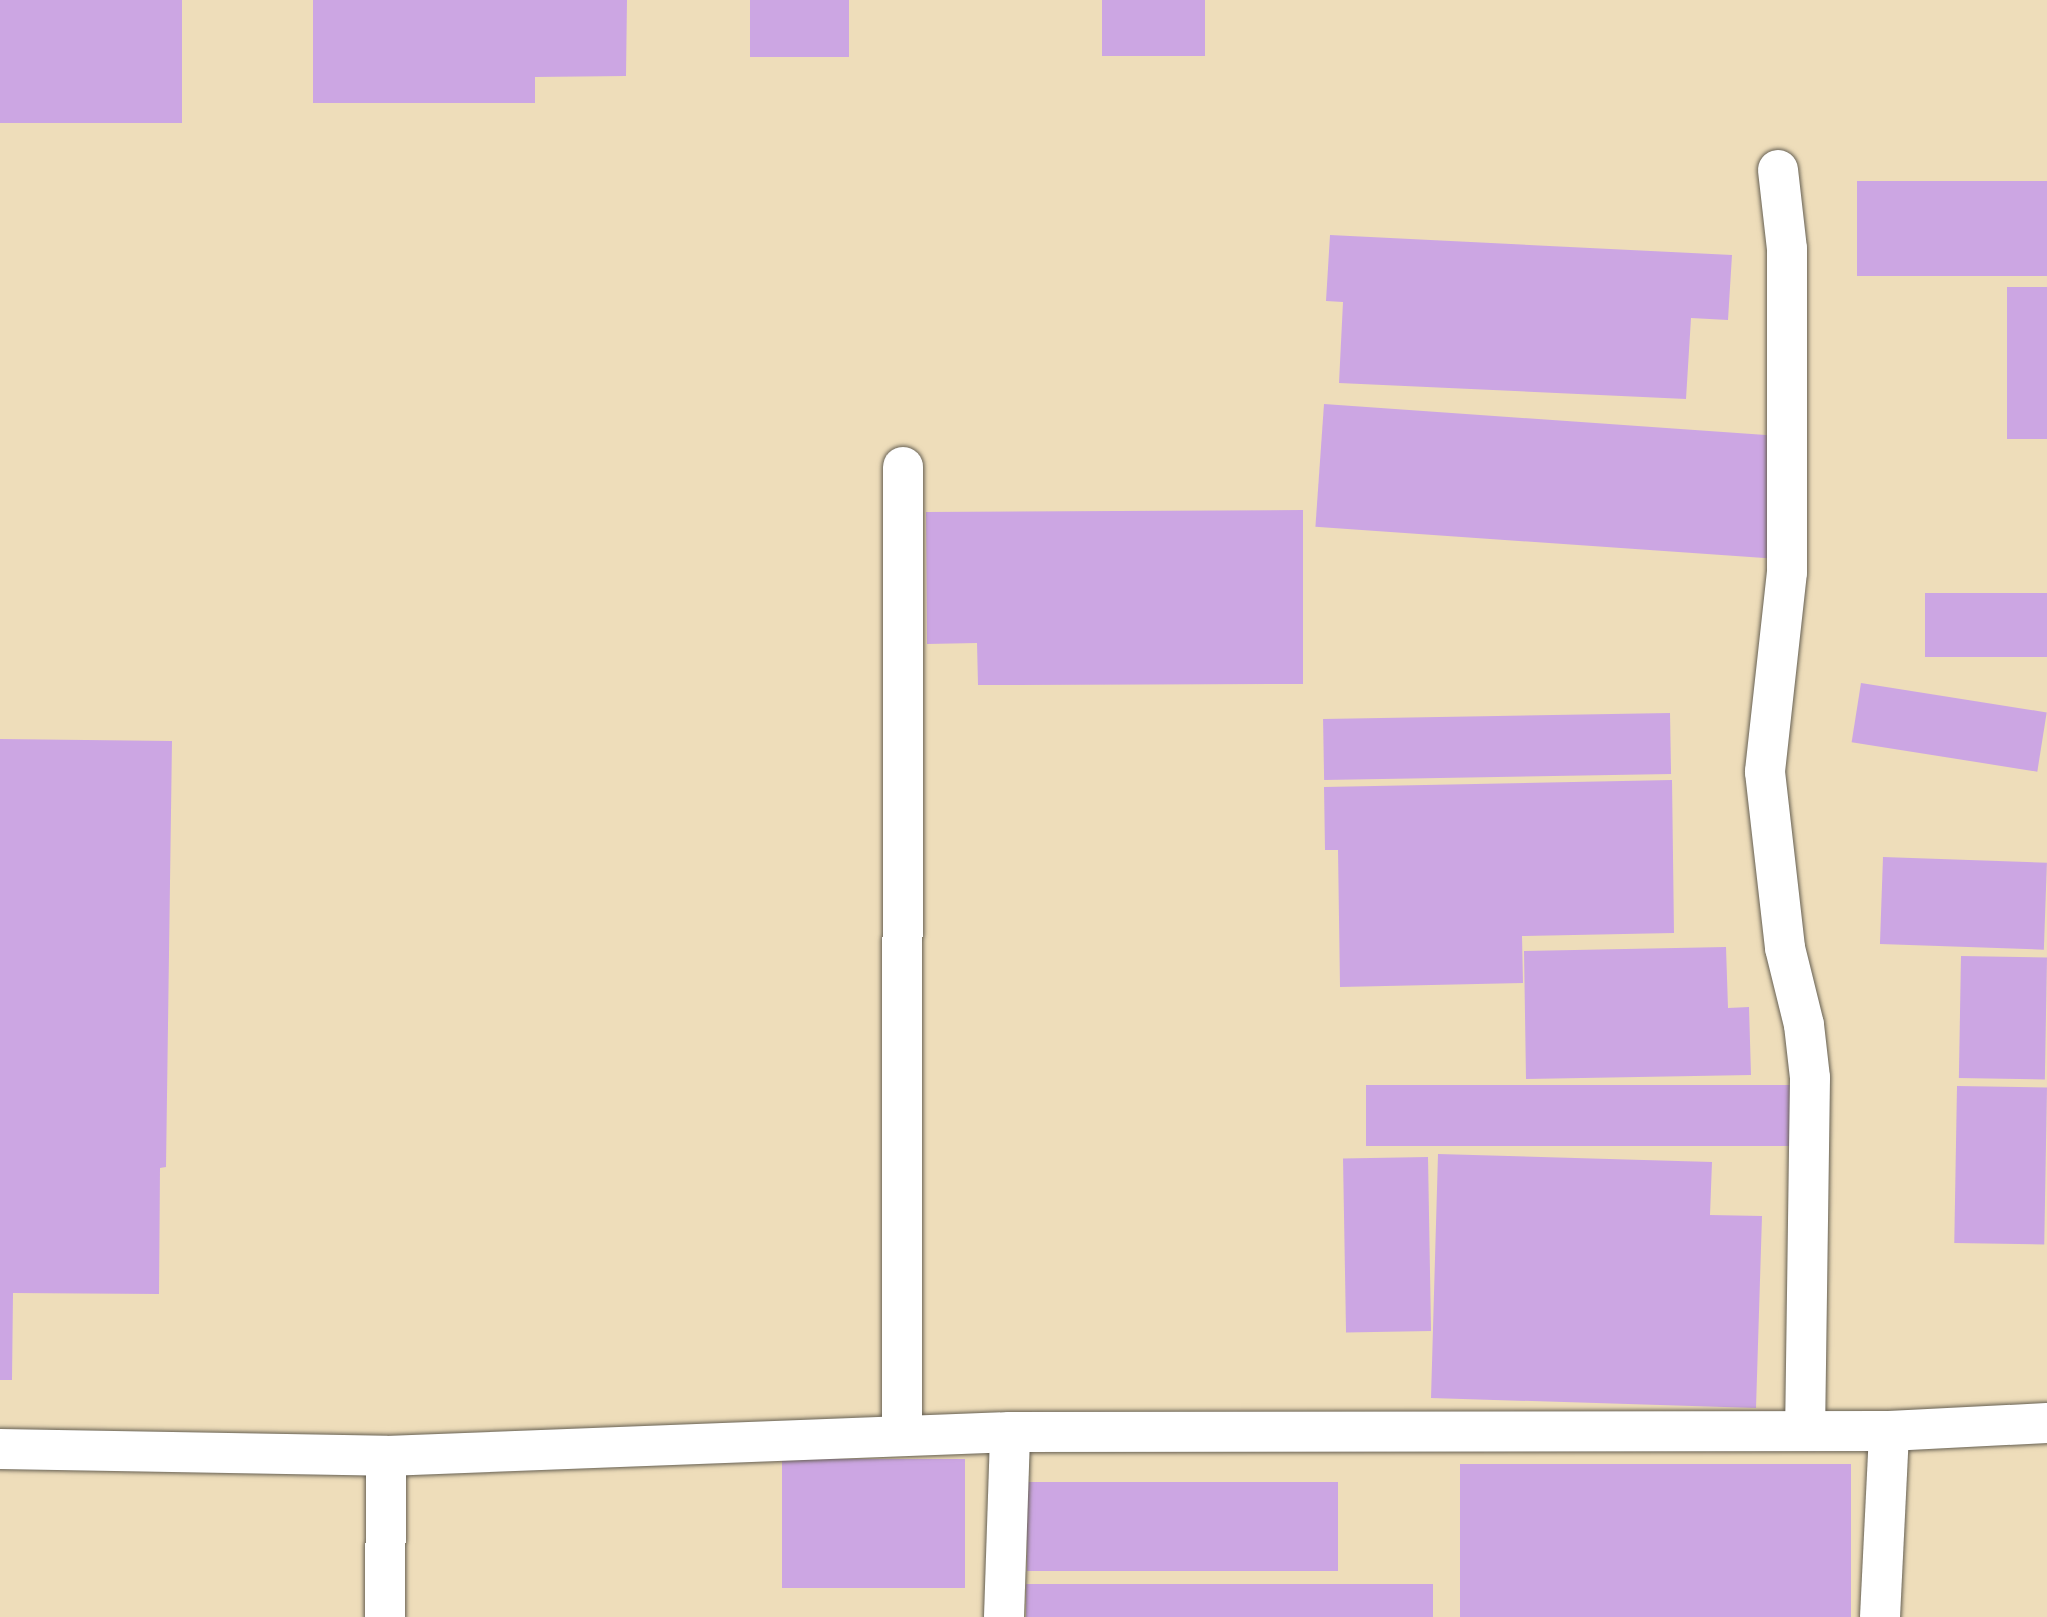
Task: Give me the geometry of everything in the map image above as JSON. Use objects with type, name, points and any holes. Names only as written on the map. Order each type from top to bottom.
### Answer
[{"type":"street","points":[[1778,170],[1787,249],[1788,554],[1765,772],[1785,948],[1804,1024],[1810,1078],[1805,1431]]},
{"type":"street","points":[[902,1436],[903,467]]},
{"type":"street","points":[[0,1449],[386,1456],[1010,1432],[1889,1432],[2047,1423]]},
{"type":"street","points":[[1004,1617],[1010,1432]]},
{"type":"street","points":[[1880,1617],[1889,1432]]},
{"type":"street","points":[[385,1617],[386,1456]]},
{"type":"building","points":[[0,0],[182,0],[182,123],[0,123]]},
{"type":"building","points":[[313,0],[627,0],[626,76],[535,77],[535,103],[313,103]]},
{"type":"building","points":[[750,0],[849,0],[849,57],[750,57]]},
{"type":"building","points":[[1102,0],[1205,0],[1205,56],[1102,56]]},
{"type":"building","points":[[1857,181],[2047,181],[2047,276],[1857,276]]},
{"type":"building","points":[[1330,235],[1732,255],[1728,320],[1691,318],[1686,399],[1339,383],[1343,302],[1326,301]]},
{"type":"building","points":[[2007,287],[2047,287],[2047,439],[2007,439]]},
{"type":"building","points":[[1324,404],[1784,436],[1775,559],[1315,527]]},
{"type":"building","points":[[1303,510],[1303,684],[978,685],[977,643],[927,644],[926,512]]},
{"type":"building","points":[[1925,593],[2047,593],[2047,657],[1925,657]]},
{"type":"building","points":[[1861,683],[2047,712],[2037,772],[1852,742]]},
{"type":"building","points":[[1670,713],[1671,774],[1324,780],[1323,719]]},
{"type":"building","points":[[0,739],[172,741],[166,1167],[160,1168],[159,1294],[13,1293],[12,1380],[0,1380]]},
{"type":"building","points":[[1672,780],[1674,933],[1522,936],[1523,983],[1340,987],[1338,850],[1325,850],[1324,787]]},
{"type":"building","points":[[1883,857],[2047,863],[2044,950],[1880,944]]},
{"type":"building","points":[[1726,947],[1728,1008],[1749,1007],[1751,1075],[1526,1079],[1524,951]]},
{"type":"building","points":[[1961,956],[2047,958],[2045,1079],[1959,1078]]},
{"type":"building","points":[[1366,1085],[1804,1085],[1804,1146],[1366,1146]]},
{"type":"building","points":[[1957,1086],[2047,1088],[2044,1245],[1954,1243]]},
{"type":"building","points":[[1438,1154],[1712,1162],[1710,1215],[1762,1216],[1756,1408],[1431,1398]]},
{"type":"building","points":[[1428,1157],[1431,1331],[1346,1332],[1343,1158]]},
{"type":"building","points":[[782,1459],[965,1459],[965,1588],[782,1588]]},
{"type":"building","points":[[1460,1464],[1851,1464],[1851,1617],[1460,1617]]},
{"type":"building","points":[[1027,1482],[1338,1482],[1338,1571],[1027,1571]]},
{"type":"building","points":[[1026,1584],[1433,1584],[1433,1617],[1026,1617]]}]
